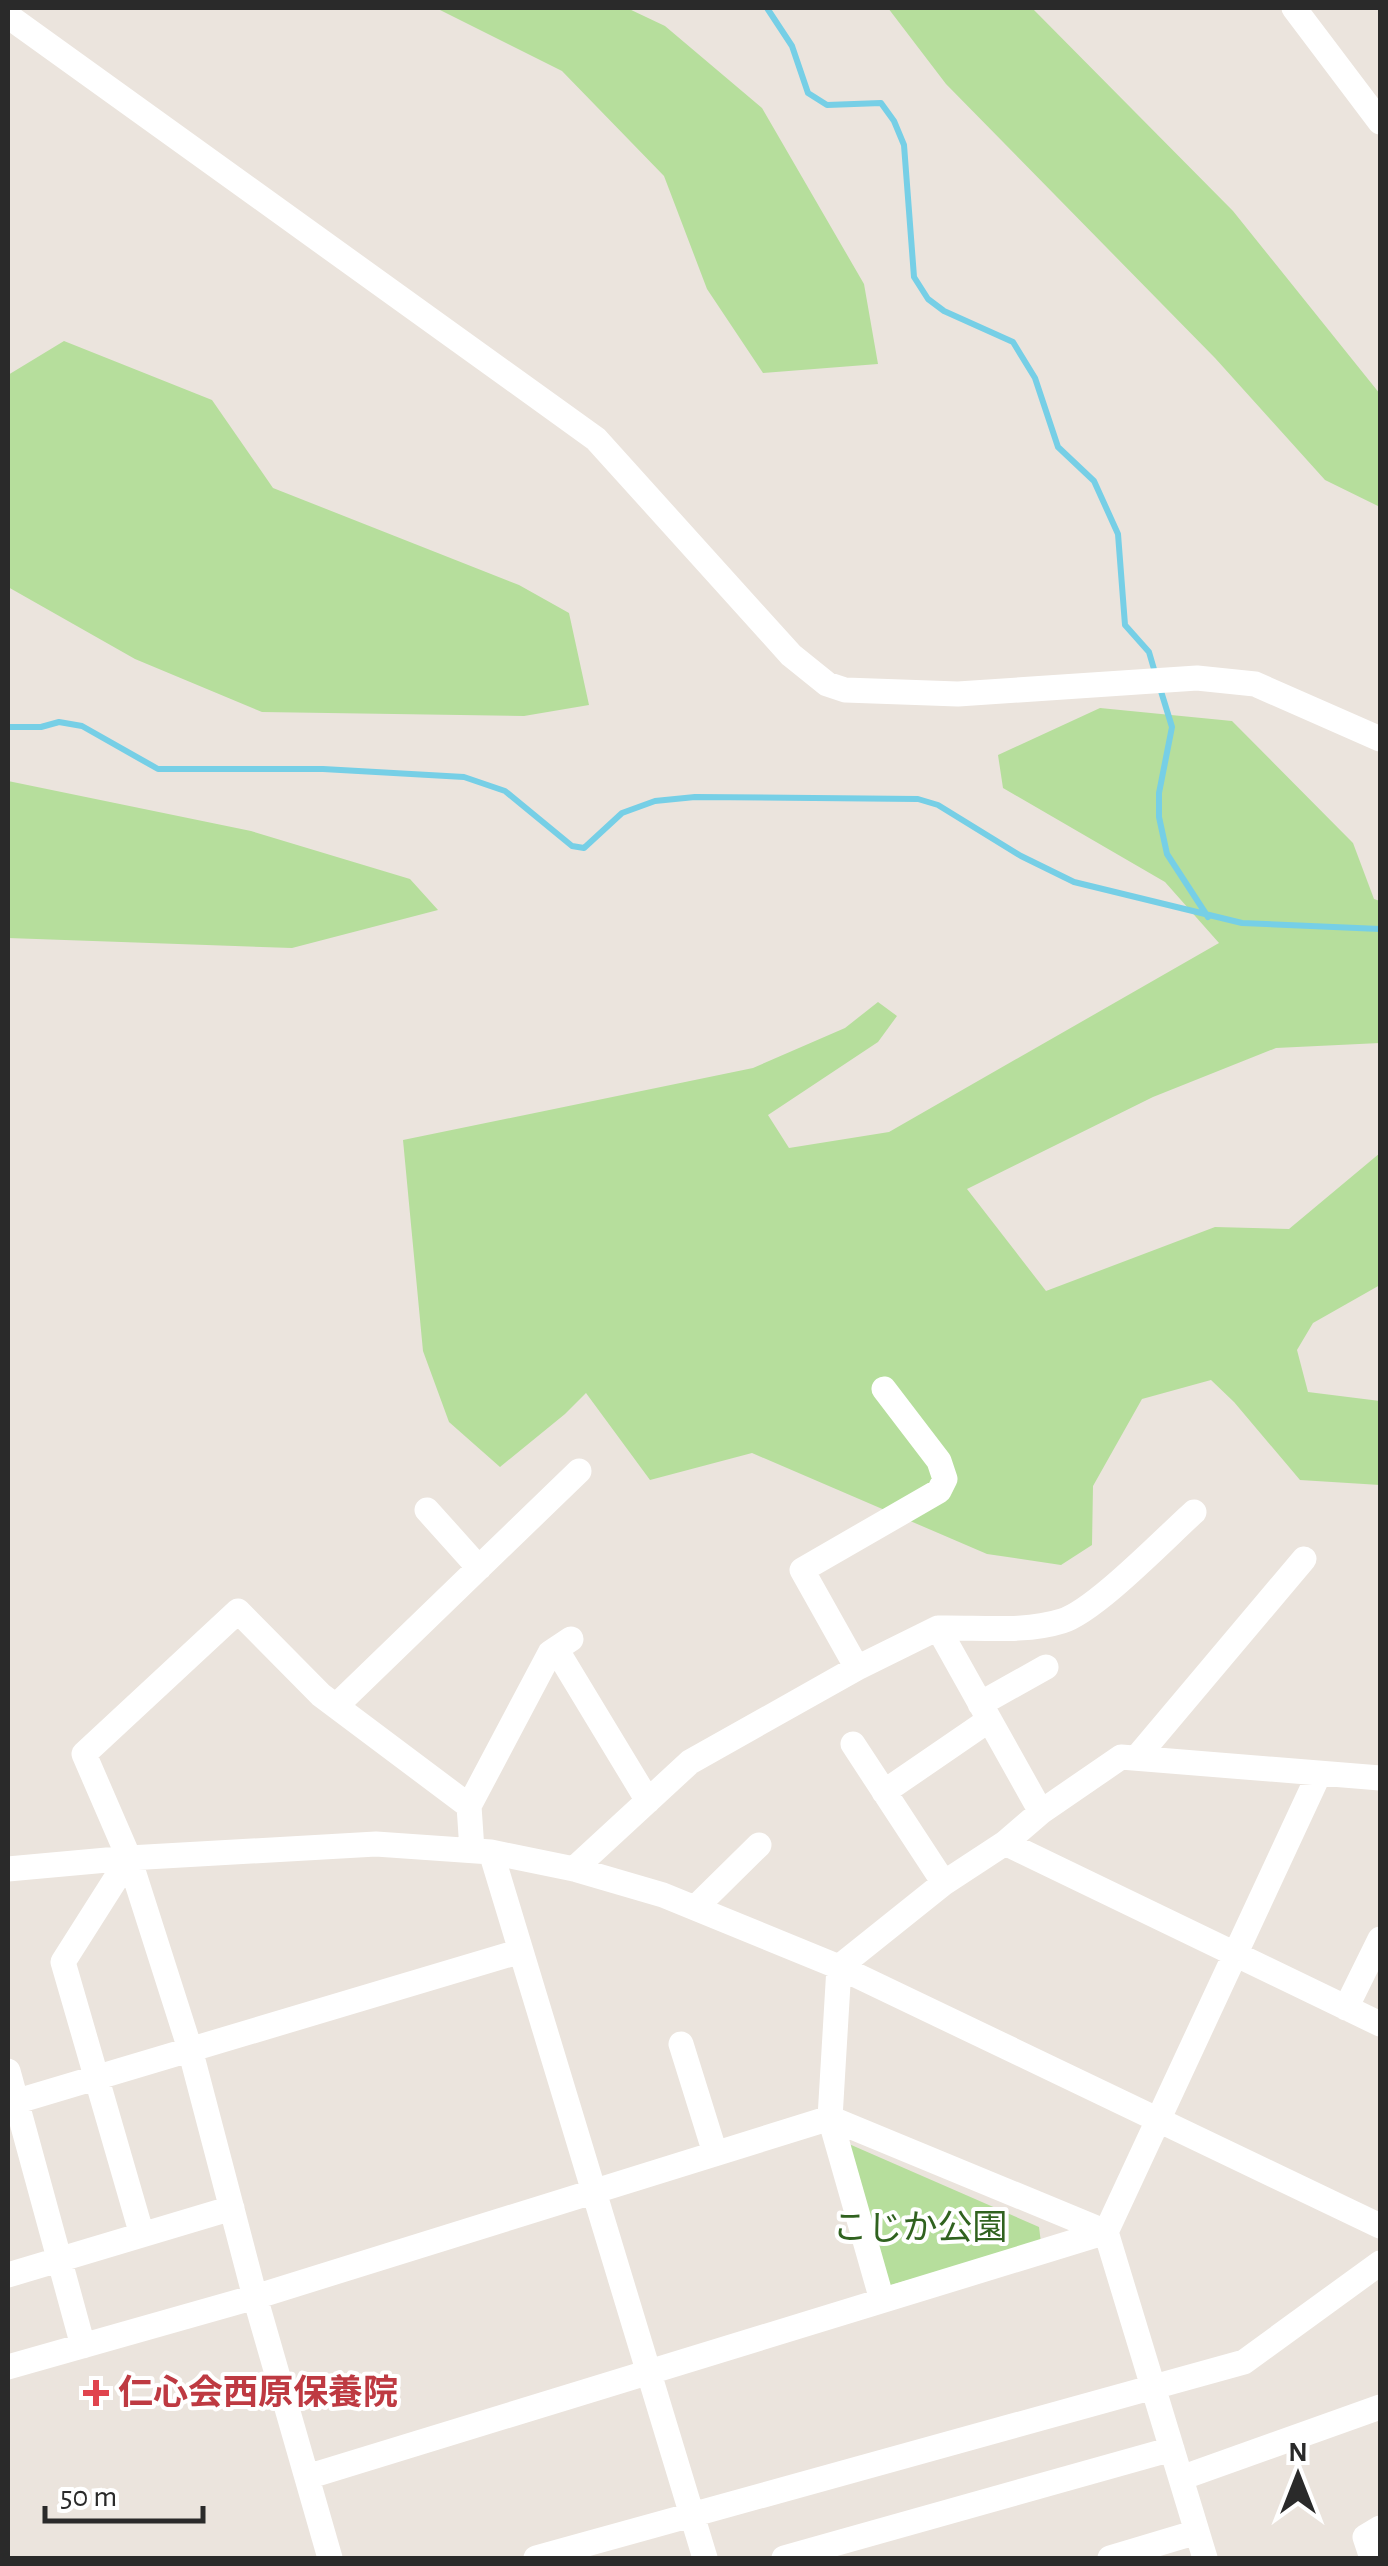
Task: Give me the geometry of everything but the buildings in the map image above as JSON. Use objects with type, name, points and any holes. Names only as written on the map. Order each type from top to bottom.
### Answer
[{"type":"street","points":[[1294,8],[1380,122]]},
{"type":"street","points":[[8,16],[596,439],[791,654],[827,684],[845,690],[958,694],[1197,678],[1255,684],[1380,739]]},
{"type":"street","points":[[856,1668],[802,1570],[938,1490],[944,1480],[939,1461],[884,1388]]},
{"type":"street","points":[[336,1706],[579,1471]]},
{"type":"street","points":[[428,1510],[479,1568]]},
{"type":"street","points":[[574,1869],[690,1762],[856,1668],[938,1628],[1037,1626],[1066,1620],[1096,1600],[1194,1512]]},
{"type":"street","points":[[1138,1756],[1304,1559]]},
{"type":"street","points":[[321,2555],[307,2477],[190,2050],[129,1858],[84,1754],[238,1611],[321,1695],[469,1806],[482,1851],[521,1950],[705,2558]]},
{"type":"street","points":[[938,1628],[1040,1812]]},
{"type":"street","points":[[469,1806],[550,1652],[564,1644],[648,1800]]},
{"type":"street","points":[[884,1792],[1046,1667]]},
{"type":"street","points":[[853,1744],[944,1883]]},
{"type":"street","points":[[882,2300],[830,2118],[839,1967],[944,1883],[1121,1757],[1380,1778]]},
{"type":"street","points":[[1205,2558],[1106,2232],[1319,1774]]},
{"type":"street","points":[[1005,1843],[1380,2024]]},
{"type":"street","points":[[8,1869],[376,1844],[482,1851],[574,1869],[695,1908],[839,1967],[1380,2226]]},
{"type":"street","points":[[695,1908],[759,1845]]},
{"type":"street","points":[[129,1858],[63,1962],[142,2235]]},
{"type":"street","points":[[1346,2008],[1380,1939]]},
{"type":"street","points":[[12,2102],[521,1950]]},
{"type":"street","points":[[682,2044],[716,2154]]},
{"type":"street","points":[[8,2072],[12,2102],[84,2346]]},
{"type":"street","points":[[8,2367],[256,2296],[830,2118],[1106,2232]]},
{"type":"street","points":[[8,2276],[232,2208]]},
{"type":"street","points":[[307,2477],[1106,2232]]},
{"type":"street","points":[[536,2558],[1244,2362],[1380,2264]]},
{"type":"street","points":[[1181,2478],[1380,2407]]},
{"type":"street","points":[[784,2558],[1172,2449]]},
{"type":"street","points":[[1372,2558],[1365,2537],[1380,2528]]},
{"type":"street","points":[[1110,2558],[1196,2532]]},
{"type":"green space","points":[[436,8],[627,8],[665,26],[762,108],[864,284],[878,364],[763,373],[707,289],[664,176],[562,71]]},
{"type":"green space","points":[[888,8],[1032,8],[1233,211],[1380,394],[1380,507],[1325,480],[1215,358],[946,84]]},
{"type":"green space","points":[[64,341],[212,400],[273,488],[519,585],[569,613],[589,705],[524,716],[262,712],[135,659],[8,587],[8,375]]},
{"type":"green space","points":[[1100,708],[1232,721],[1353,843],[1374,899],[1380,901],[1380,1043],[1276,1048],[1153,1097],[967,1189],[1046,1291],[1215,1227],[1289,1229],[1380,1153],[1380,1285],[1313,1323],[1297,1350],[1308,1392],[1380,1401],[1380,1485],[1300,1480],[1211,1380],[1142,1399],[1093,1486],[1092,1545],[1061,1565],[987,1554],[752,1453],[650,1480],[586,1393],[500,1467],[449,1422],[423,1351],[403,1140],[753,1068],[845,1028],[878,1002],[897,1016],[878,1042],[768,1115],[789,1148],[889,1132],[1219,943],[1165,882],[1003,788],[998,755]]},
{"type":"green space","points":[[8,781],[251,831],[410,879],[438,910],[292,948],[8,938]]},
{"type":"green space","name":"こじか公園","points":[[849,2144],[1039,2227],[1041,2243],[887,2286]]},
{"type":"waterway","points":[[767,8],[792,46],[808,93],[827,105],[881,103],[894,121],[904,145],[914,277],[928,299],[944,311],[1013,342],[1035,378],[1058,447],[1094,481],[1118,534],[1125,625],[1149,652],[1156,676]]},
{"type":"waterway","points":[[1160,688],[1172,727],[1159,793],[1159,817],[1167,854],[1208,917]]},
{"type":"waterway","points":[[8,727],[41,727],[59,722],[82,726],[158,769],[323,769],[464,777],[505,791],[572,846],[584,848],[622,813],[655,801],[695,797],[918,799],[938,805],[1021,856],[1074,882],[1242,923],[1380,929]]},
{"type":"place","name":"仁心会西原保養院","points":[[96,2393]]}]
